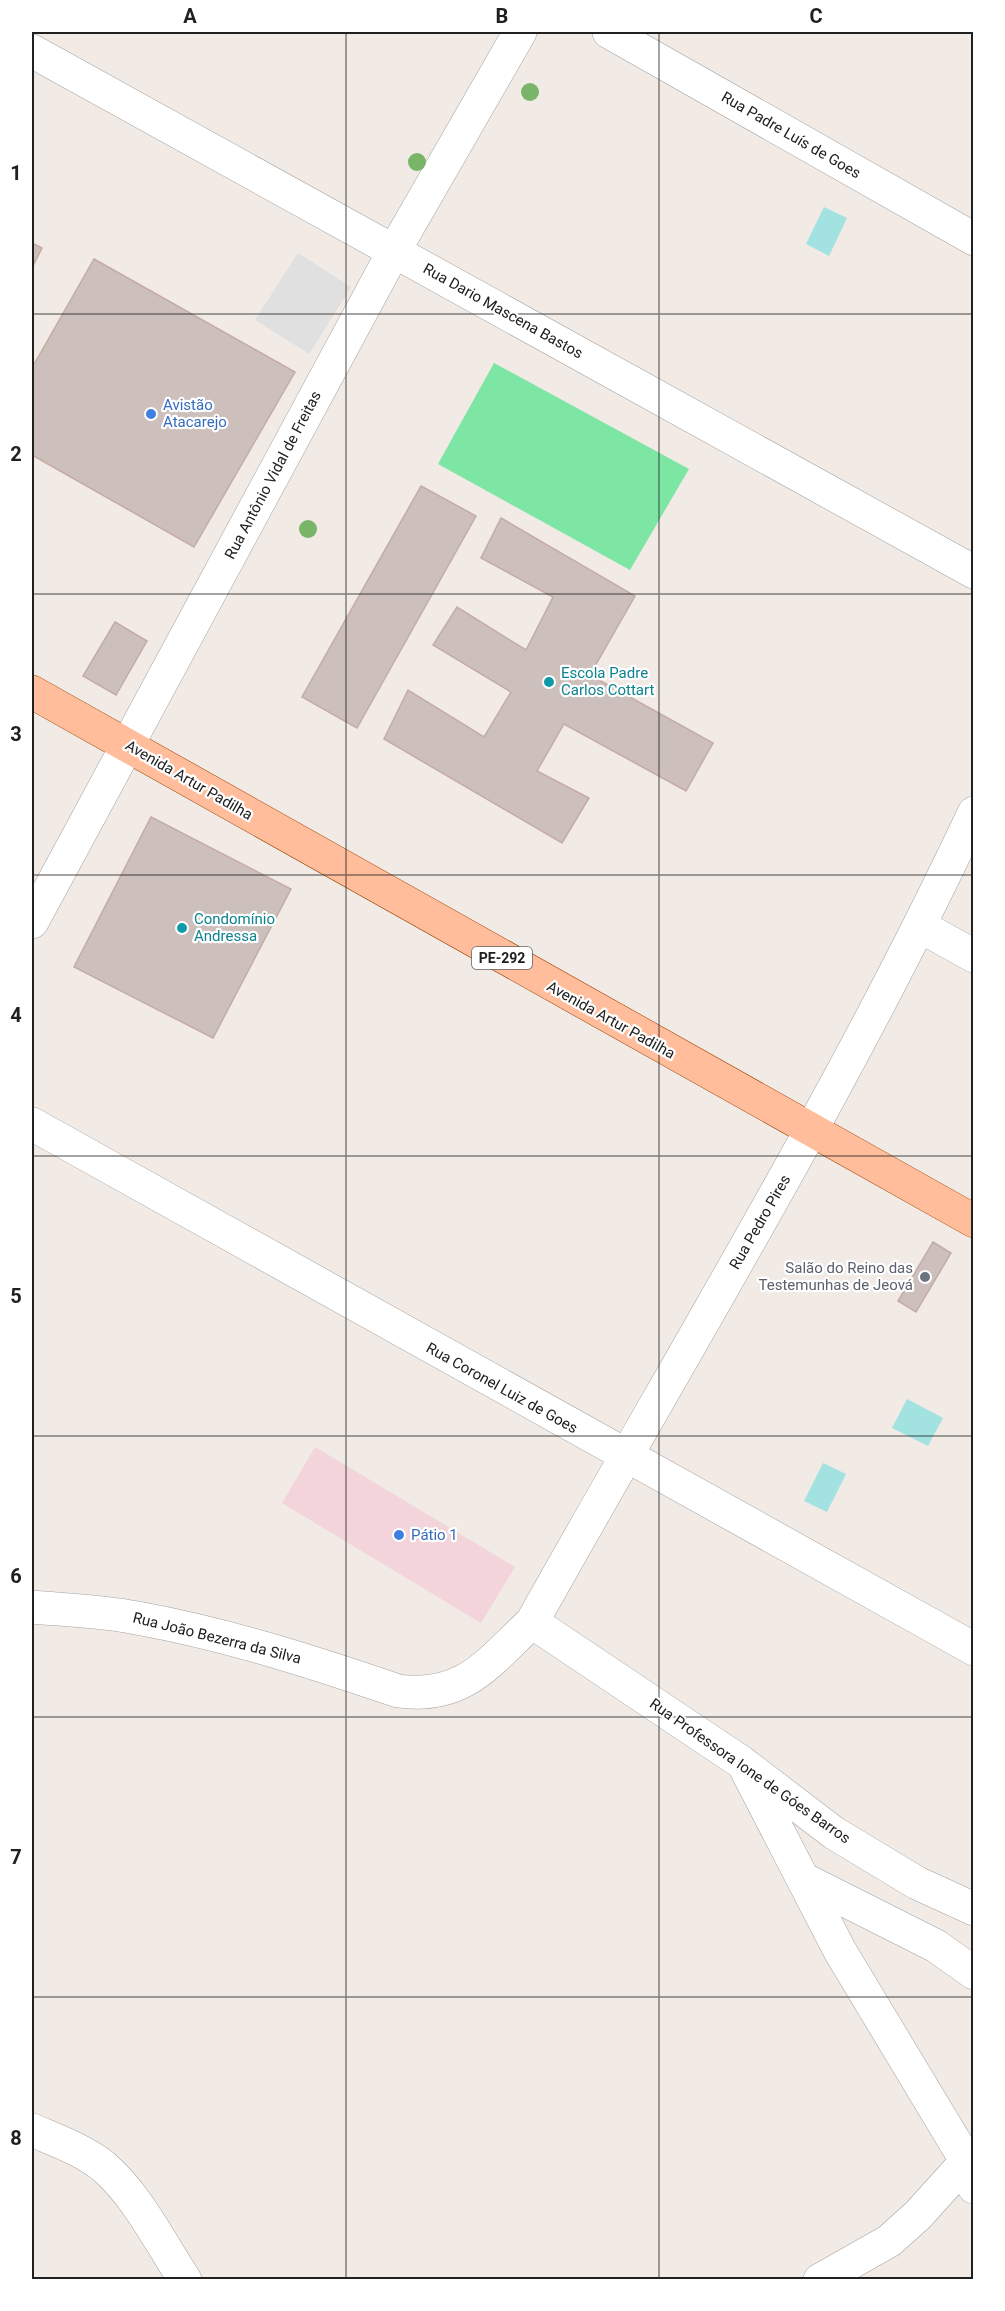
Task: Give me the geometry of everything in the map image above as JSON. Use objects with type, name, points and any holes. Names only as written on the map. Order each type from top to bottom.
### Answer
[{"type":"main road","name":"Avenida Artur Padilha","points":[[32,692],[974,1221]]},
{"type":"street","name":"Rua Antônio Vidal de Freitas","points":[[32,922],[394,250],[520,32]]},
{"type":"street","name":"Rua Padre Luís de Goes","points":[[609,32],[974,239]]},
{"type":"street","name":"Rua Dario Mascena Bastos","points":[[32,51],[974,572]]},
{"type":"street","name":"Rua Pedro Pires","points":[[532,1622],[812,1132],[920,926],[974,813]]},
{"type":"street","points":[[920,926],[974,956]]},
{"type":"street","name":"Rua Coronel Luiz de Goes","points":[[32,1124],[974,1649]]},
{"type":"street","name":"Rua João Bezerra da Silva","points":[[32,1607],[135,1617],[218,1636],[318,1663],[398,1691],[411,1693],[445,1690],[470,1681],[532,1622]]},
{"type":"street","name":"Rua Professora Ione de Góes Barros","points":[[532,1622],[741,1762],[834,1833],[917,1882],[974,1909]]},
{"type":"street","points":[[741,1762],[840,1951],[971,2167],[889,2241],[820,2280]]},
{"type":"street","points":[[804,1879],[936,1946],[974,1973]]},
{"type":"street","points":[[32,2130],[64,2144],[102,2166],[136,2204],[185,2280]]},
{"type":"shaded area","points":[[298,253],[351,287],[309,354],[255,320]]},
{"type":"shaded area","name":"Pátio 1","points":[[315,1447],[515,1567],[481,1623],[282,1503]]},
{"type":"green space","points":[[494,363],[689,469],[630,570],[438,464]]},
{"type":"water","points":[[824,207],[847,218],[829,256],[806,244]]},
{"type":"water","points":[[907,1399],[943,1418],[928,1446],[892,1428]]},
{"type":"water","points":[[823,1463],[846,1474],[827,1512],[804,1501]]},
{"type":"building","points":[[32,243],[42,248],[32,268]]},
{"type":"building","name":"Avistão Atacarejo","points":[[94,259],[295,372],[194,547],[32,455],[32,368]]},
{"type":"building","points":[[421,486],[476,516],[357,728],[302,697]]},
{"type":"building","name":"Escola Padre Carlos Cottart","points":[[501,518],[635,596],[590,675],[713,743],[686,791],[564,724],[537,771],[589,798],[562,843],[384,739],[408,690],[484,737],[511,692],[433,645],[457,607],[526,650],[553,597],[481,558]]},
{"type":"building","points":[[115,622],[147,641],[116,695],[83,676]]},
{"type":"building","name":"Condomínio Andressa","points":[[151,817],[291,889],[213,1038],[74,967]]},
{"type":"building","name":"Salão do Reino das Testemunhas de Jeová","points":[[933,1242],[951,1253],[916,1312],[898,1301]]},
{"type":"place","name":"Avistão Atacarejo","points":[[151,414]]},
{"type":"place","name":"Escola Padre Carlos Cottart","points":[[549,682]]},
{"type":"place","name":"Condomínio Andressa","points":[[182,928]]},
{"type":"place","name":"Salão do Reino das Testemunhas de Jeová","points":[[925,1277]]},
{"type":"place","name":"Pátio 1","points":[[399,1535]]}]
